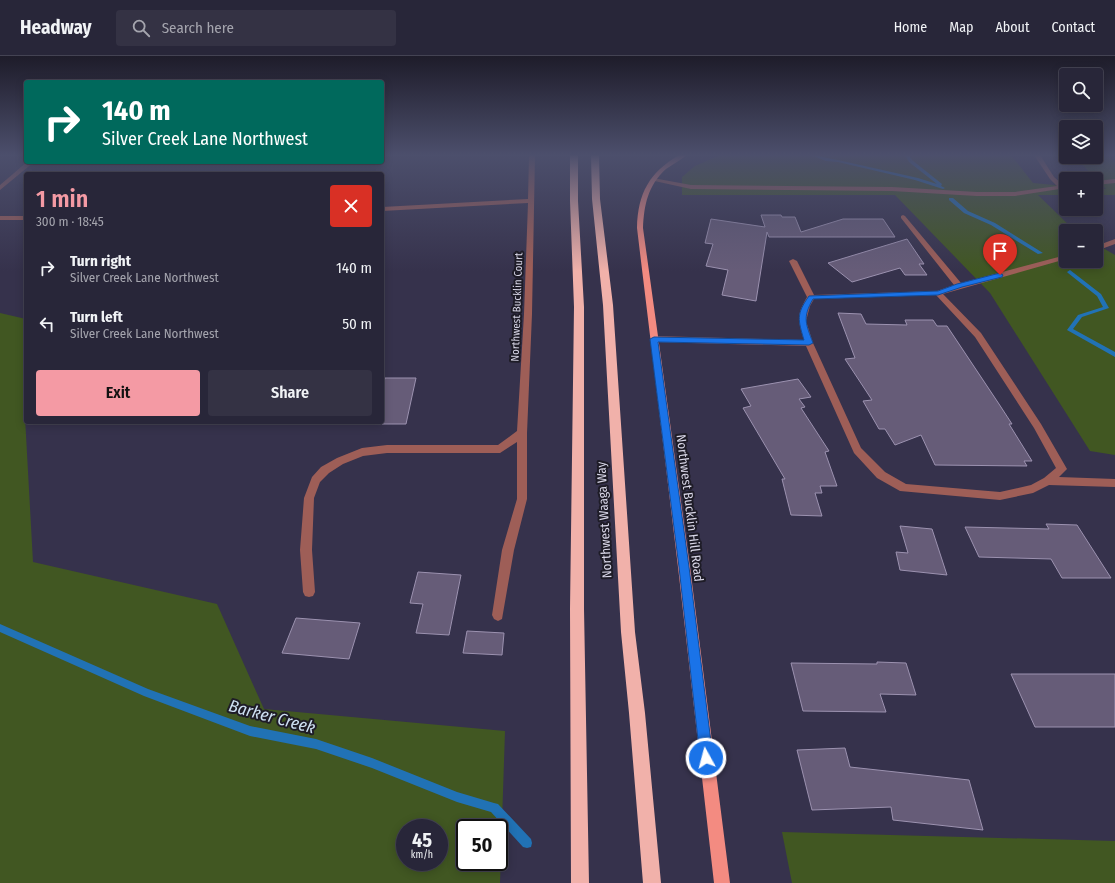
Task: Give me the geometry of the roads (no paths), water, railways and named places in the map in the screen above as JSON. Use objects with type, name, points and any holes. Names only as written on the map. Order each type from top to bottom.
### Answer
[{"type":"highway","name":"Northwest Waaga Way","points":[[575,194],[578,307],[577,609],[580,883]]},
{"type":"highway","name":"Northwest Waaga Way","points":[[596,194],[608,305],[628,632],[637,713],[652,883]]},
{"type":"main road","name":"Northwest Bucklin Hill Road","points":[[644,194],[640,214],[654,339],[684,567],[722,883]]},
{"type":"street","name":"Northwest Bucklin Court","points":[[498,615],[508,550],[522,499],[522,433],[528,314],[531,194]]},
{"type":"street","points":[[970,194],[995,194]]},
{"type":"street","points":[[384,209],[531,202]]},
{"type":"street","points":[[903,217],[959,286]]},
{"type":"street","points":[[0,218],[24,218]]},
{"type":"street","points":[[1103,246],[1115,241]]},
{"type":"street","points":[[811,297],[938,293],[1059,260]]},
{"type":"street","points":[[793,261],[811,297]]},
{"type":"street","points":[[811,297],[806,306],[802,321],[809,343],[857,450],[880,475],[904,488],[1000,496],[1033,489],[1048,482],[1062,469],[1038,426],[978,335],[938,293]]},
{"type":"street","points":[[654,339],[809,343]]},
{"type":"street","points":[[309,592],[306,550],[309,498],[316,480],[325,470],[340,460],[362,452],[380,450],[500,449],[522,433]]},
{"type":"street","points":[[1048,482],[1115,483]]},
{"type":"waterway","points":[[951,199],[966,212],[993,224],[1040,253]]},
{"type":"waterway","points":[[1070,272],[1099,295],[1106,308],[1080,316],[1070,330],[1115,355]]},
{"type":"waterway","name":"Barker Creek","points":[[0,628],[147,693],[250,731],[316,744],[372,763],[457,797],[494,808],[527,843]]}]
